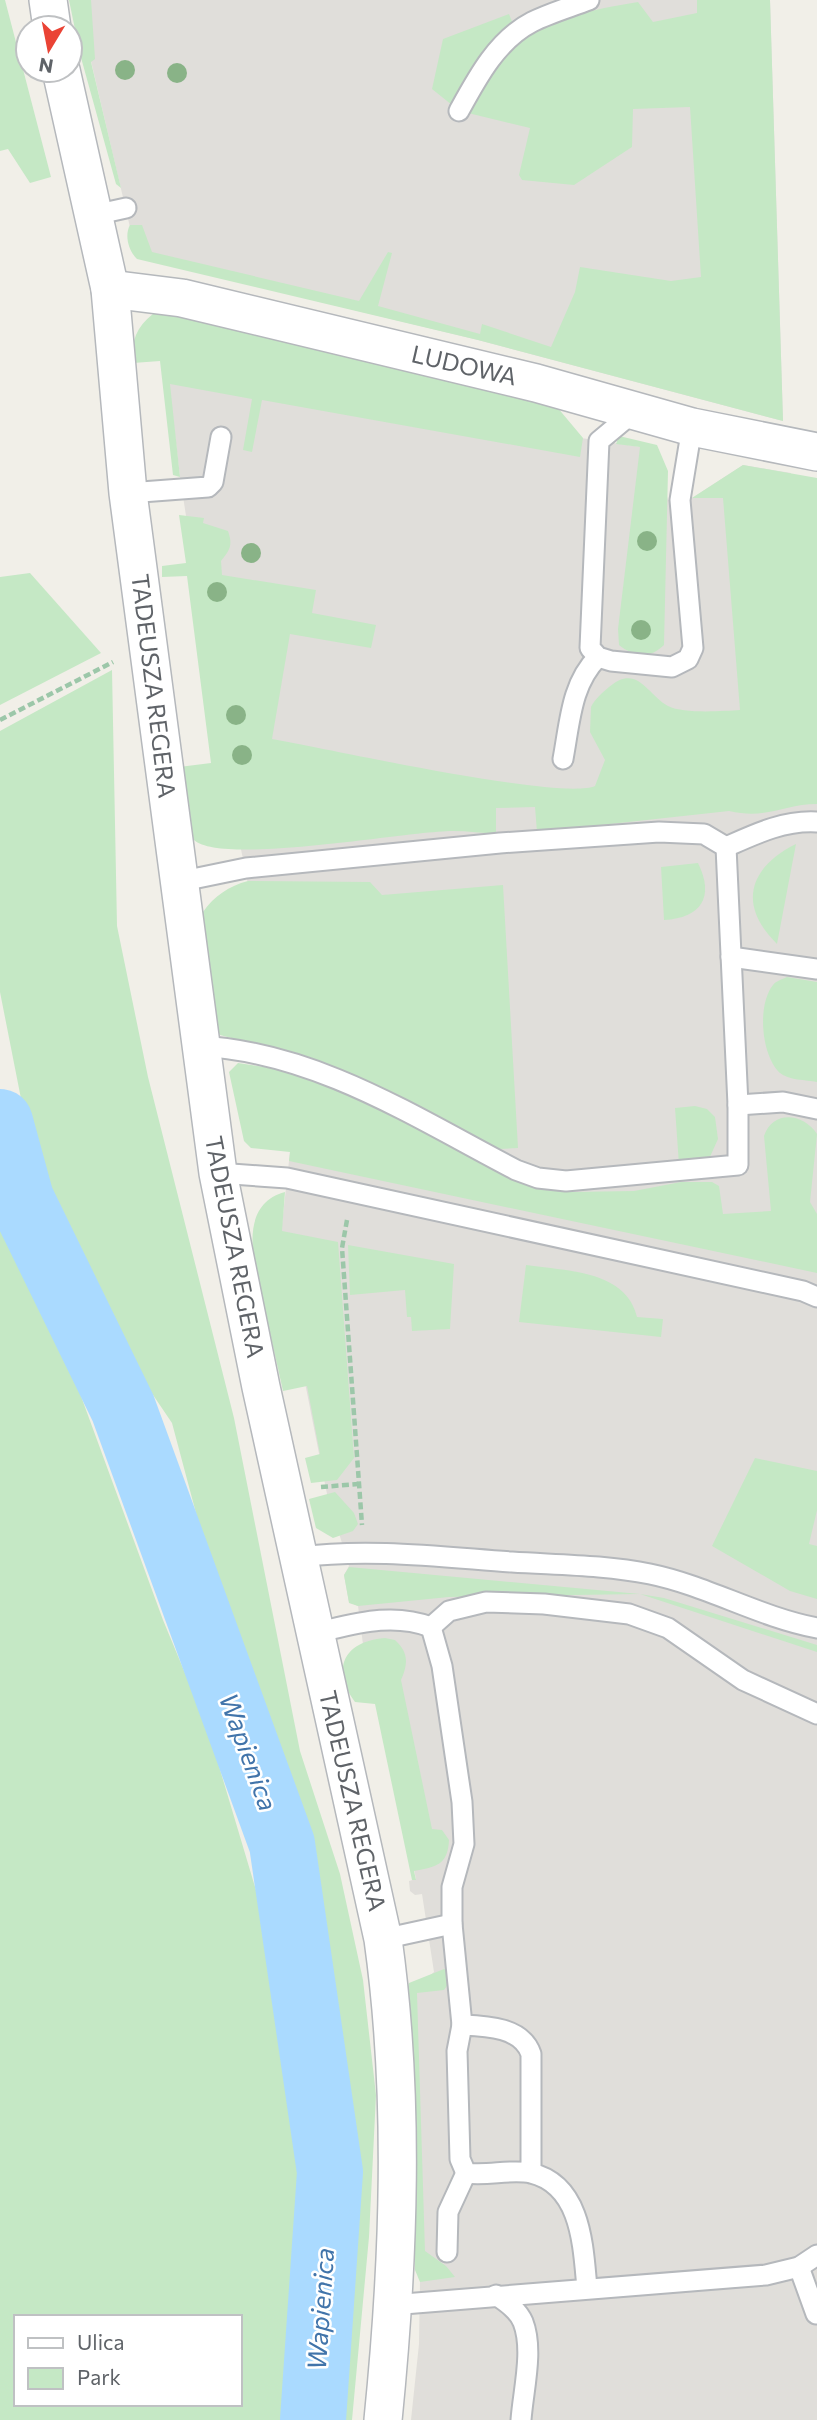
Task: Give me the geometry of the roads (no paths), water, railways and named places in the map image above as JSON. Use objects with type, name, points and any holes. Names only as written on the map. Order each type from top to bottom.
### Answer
[{"type":"street","name":"TADEUSZA REGERA","points":[[66,84],[110,212],[110,289],[128,493],[199,1046],[219,1173],[315,1633],[383,1939],[395,2049],[397,2151],[383,2420]]},
{"type":"street","name":"LUDOWA","points":[[110,289],[182,299],[536,383],[692,427],[817,452]]},
{"type":"lane","points":[[459,111],[488,61],[514,35],[531,23],[589,0]]},
{"type":"lane","points":[[635,411],[599,441],[590,648],[598,657],[672,667],[688,659],[693,648],[680,500],[692,427]]},
{"type":"lane","points":[[128,493],[208,487],[213,482],[221,437]]},
{"type":"lane","points":[[563,759],[574,696],[584,671],[598,657]]},
{"type":"lane","points":[[726,847],[769,828],[803,821],[817,822]]},
{"type":"lane","points":[[178,882],[246,868],[500,843],[619,835],[704,834],[726,847]]},
{"type":"lane","points":[[199,1046],[229,1048],[317,1070],[361,1088],[516,1170],[552,1180],[605,1178],[738,1165],[738,1105],[726,847]]},
{"type":"lane","points":[[732,957],[817,969]]},
{"type":"lane","points":[[738,1105],[783,1102],[817,1109]]},
{"type":"lane","points":[[219,1173],[287,1178],[803,1291],[817,1297]]},
{"type":"lane","points":[[299,1557],[345,1551],[603,1567],[650,1574],[694,1586],[763,1614],[817,1628]]},
{"type":"lane","points":[[431,1628],[449,1611],[486,1602],[544,1604],[629,1614],[668,1628],[743,1680],[817,1714]]},
{"type":"lane","points":[[315,1633],[389,1618],[410,1619],[431,1628]]},
{"type":"lane","points":[[431,1628],[442,1666],[462,1802],[464,1844],[452,1887],[452,1924],[462,2025],[457,2052],[460,2160],[466,2174],[448,2212],[447,2252]]},
{"type":"lane","points":[[383,1939],[452,1924]]},
{"type":"lane","points":[[462,2025],[507,2032],[521,2037],[528,2045],[531,2054],[531,2173]]},
{"type":"lane","points":[[466,2174],[531,2173],[558,2190],[573,2209],[582,2237],[587,2288]]},
{"type":"lane","points":[[391,2305],[766,2275],[799,2267],[817,2255]]},
{"type":"lane","points":[[799,2267],[816,2314]]},
{"type":"lane","points":[[496,2295],[512,2306],[523,2321],[527,2345],[521,2420]]},
{"type":"waterway","name":"Wapienica","points":[[0,1122],[21,1199],[123,1408],[282,1844],[330,2172],[313,2420]]}]
